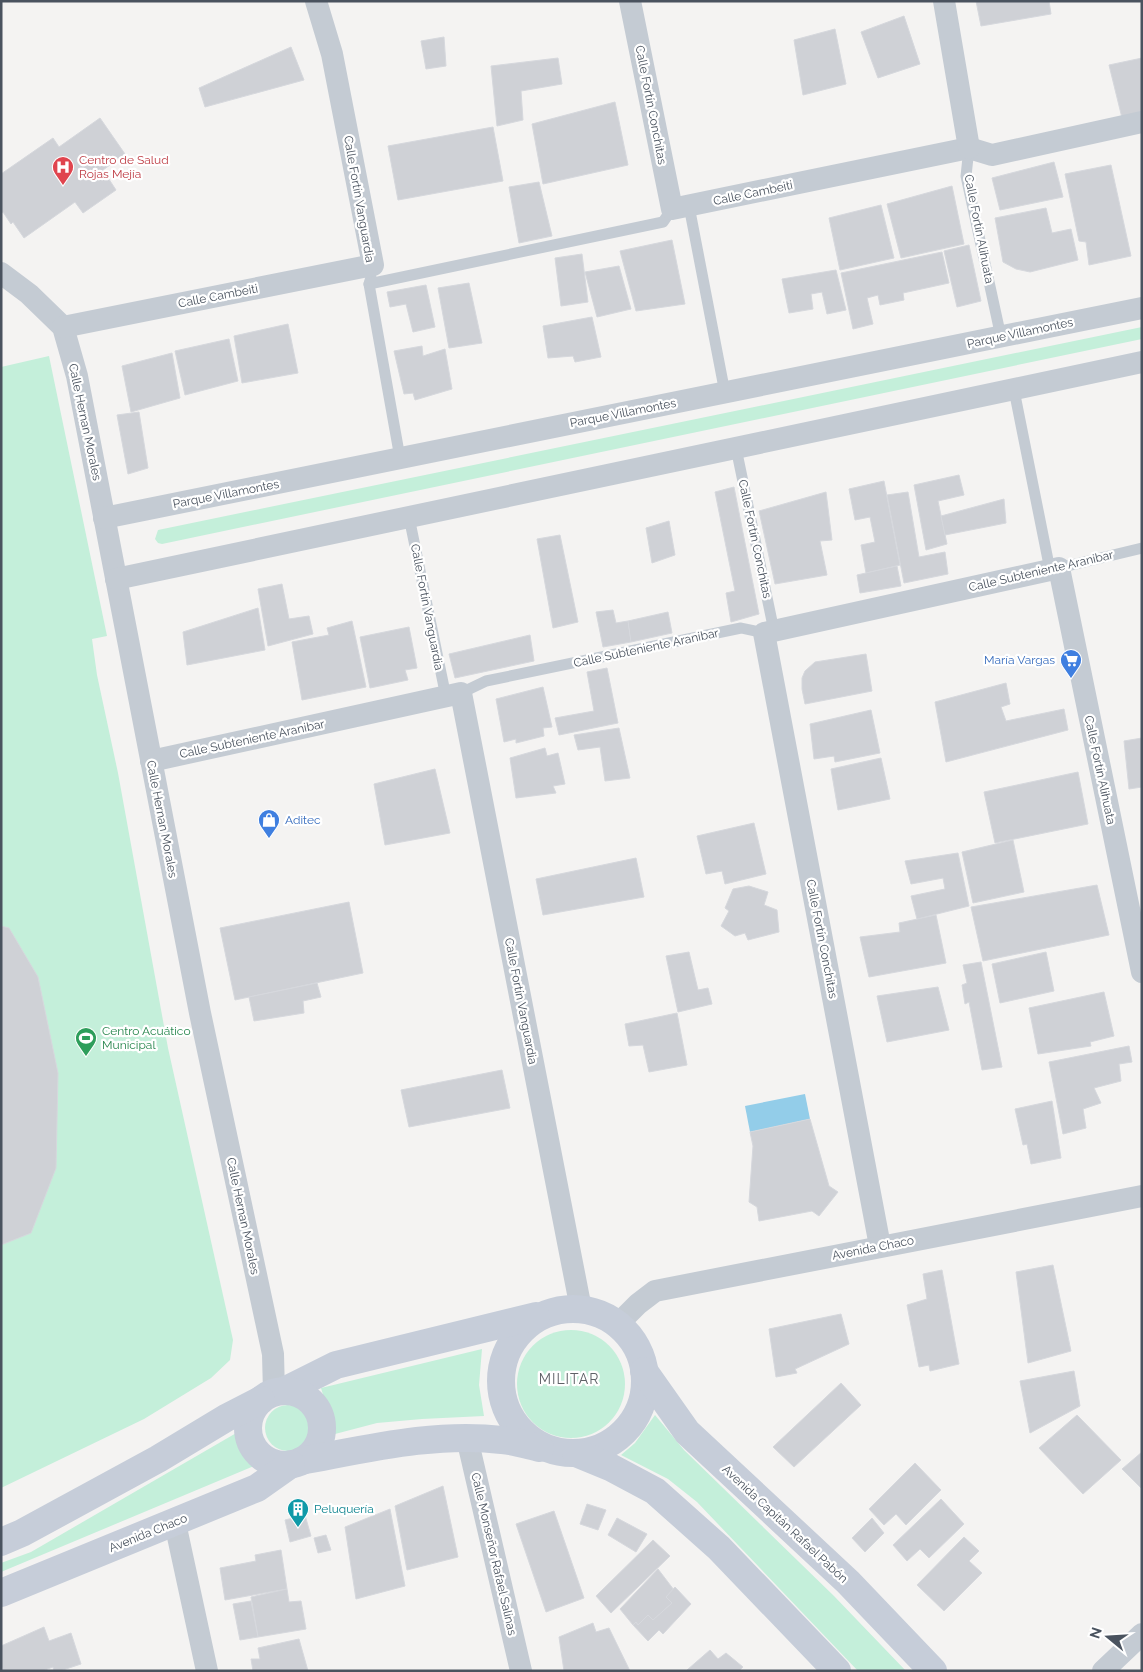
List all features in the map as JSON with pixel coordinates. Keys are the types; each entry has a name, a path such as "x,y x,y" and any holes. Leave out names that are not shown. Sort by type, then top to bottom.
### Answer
{"main road":[{"path":"1,1542 39,1524 226,1418 336,1365 552,1312 581,1309 609,1318 628,1334 638,1351 644,1371 644,1394 635,1417 620,1436 600,1448 564,1452"},
{"path":"552,1312 532,1322 515,1338 504,1358 500,1381 504,1404 515,1424 532,1440 610,1467 655,1491 719,1548 837,1671"},
{"name":"Avenida Capitán Rafael Pabón","path":"644,1371 687,1432 848,1582 933,1671"},
{"path":"299,1394 312,1402 320,1415 322,1422 320,1438 313,1451 296,1462 272,1462 264,1458 252,1443 248,1425 250,1416 255,1407 273,1395 299,1394"},
{"name":"Avenida Chaco","path":"1,1592 258,1488 296,1462 406,1442 467,1438 503,1440 564,1452"}],"street":[{"name":"Calle Fortín Vanguardia","path":"316,1 332,54 371,275"},
{"name":"Calle Fortín Conchitas","path":"630,1 681,207"},
{"name":"Calle Fortín Alihuata","path":"944,1 969,148"},
{"name":"Calle Cambeiti","path":"681,207 969,148 992,155 1142,122"},
{"name":"Calle Hernan Morales","path":"1,272 29,294 63,327 77,376 200,1013 273,1354 273,1395"},
{"name":"Calle Cambeiti","path":"63,327 371,275"},
{"name":"Parque Villamontes","path":"104,518 1142,308"},
{"path":"116,579 1142,362"},
{"name":"Calle Fortín Alihuata","path":"1054,569 1142,972"},
{"name":"Calle Subteniente Aranibar","path":"769,632 1054,569"},
{"name":"Calle Fortín Conchitas","path":"769,632 880,1246"},
{"name":"Calle Fortín Vanguardia","path":"453,695 581,1309"},
{"name":"Calle Subteniente Aranibar","path":"151,761 453,695"},
{"name":"Avenida Chaco","path":"617,1325 638,1304 655,1291 1142,1196"},
{"name":"Calle Monseñor Rafael Salinas","path":"467,1438 520,1671"},
{"path":"175,1522 206,1671"},
{"path":"1103,1671 1142,1634"}],"lane":[{"name":"Calle Fortín Alihuata","path":"969,148 966,176 1001,337"},
{"name":"Calle Cambeiti","path":"371,275 663,222 681,207"},
{"name":"Calle Fortín Conchitas","path":"681,207 725,393"},
{"name":"Calle Fortín Vanguardia","path":"371,275 400,458"},
{"name":"Calle Fortín Alihuata","path":"1014,390 1054,569"},
{"name":"Calle Fortín Conchitas","path":"736,448 769,632"},
{"name":"Calle Fortín Vanguardia","path":"409,517 453,695"},
{"name":"Calle Subteniente Aranibar","path":"1054,569 1142,548"},
{"name":"Calle Subteniente Aranibar","path":"453,695 486,681 741,628 769,632"}],"green space":[{"path":"1142,327 1142,339 162,544 158,543 155,539 158,530"},
{"name":"Centro Acuático Municipal","path":"49,356 107,636 92,639 97,675 118,773 168,1048 233,1340 230,1360 211,1378 144,1419 1,1488 1,367"},
{"path":"571,1330 581,1331 601,1339 609,1346 616,1354 624,1374 624,1394 616,1414 609,1422 601,1429 581,1437 571,1438 561,1437 541,1429 533,1422 526,1414 518,1394 517,1384 518,1374 526,1354 533,1346 541,1339 561,1331"},
{"path":"482,1349 479,1385 484,1416 377,1423 335,1434 321,1388"},
{"path":"288,1405 301,1409 307,1415 311,1428 307,1441 301,1447 288,1451 275,1447 269,1441 265,1428 269,1415 275,1409"},
{"path":"655,1415 684,1450 834,1596 906,1671 858,1671 697,1502 668,1479 621,1455 635,1443"},
{"path":"238,1432 254,1466 1,1572 1,1563 31,1552"}],"water":[{"path":"805,1094 810,1119 750,1132 745,1106"}],"building":[{"path":"976,1 1049,1 1051,14 981,26"},
{"path":"904,16 920,64 878,78 861,32"},
{"path":"835,29 846,84 803,95 794,40"},
{"path":"444,37 446,66 426,69 421,41"},
{"path":"291,47 304,80 205,107 199,88"},
{"path":"558,58 562,84 521,91 523,120 497,126 491,66"},
{"path":"1142,58 1142,117 1123,122 1109,65"},
{"path":"615,102 628,165 543,184 532,124"},
{"path":"100,118 125,154 103,170 116,190 83,213 75,202 24,238 13,222 11,224 3,212 1,213 1,174 53,138 59,147"},
{"path":"493,127 503,181 398,200 388,146"},
{"path":"1054,162 1063,197 1000,210 992,178"},
{"path":"1111,165 1131,256 1089,265 1086,242 1079,241 1065,174"},
{"path":"539,182 552,236 519,243 509,187"},
{"path":"952,186 964,244 901,258 887,204"},
{"path":"881,205 894,258 840,270 829,218"},
{"path":"1046,208 1052,233 1071,229 1078,260 1030,272 1016,269 1003,262 995,218"},
{"path":"672,240 685,304 636,311 620,251"},
{"path":"969,245 981,301 957,307 944,251"},
{"path":"942,252 949,283 903,293 904,300 880,305 878,295 867,298 873,324 853,329 841,273"},
{"path":"582,254 588,302 561,306 555,258"},
{"path":"619,266 631,309 597,317 585,272"},
{"path":"836,270 846,310 827,314 822,292 811,294 813,309 789,313 782,279"},
{"path":"469,283 482,343 449,348 438,288"},
{"path":"426,285 435,327 413,332 406,304 390,307 387,292"},
{"path":"592,317 601,357 575,362 573,356 548,358 543,326"},
{"path":"288,324 298,373 242,383 234,336"},
{"path":"229,339 238,381 185,395 175,351"},
{"path":"422,346 423,356 445,349 452,389 415,400 413,393 404,394 394,351"},
{"path":"172,353 180,398 131,412 122,366"},
{"path":"139,412 148,468 128,474 117,415"},
{"path":"959,475 964,495 938,501 947,544 926,550 914,485"},
{"path":"884,481 900,565 866,573 861,545 875,542 870,517 855,520 849,489"},
{"path":"734,487 759,614 731,622 726,593 735,591 715,492"},
{"path":"826,492 832,540 820,541 827,575 775,584 759,511"},
{"path":"908,492 919,557 945,552 948,574 904,583 887,495"},
{"path":"1004,499 1006,523 945,535 941,516"},
{"path":"669,521 675,555 652,563 646,528"},
{"path":"560,535 578,622 553,628 537,539"},
{"path":"897,566 901,586 860,593 857,575"},
{"path":"282,584 289,619 309,616 313,634 268,646 258,589"},
{"path":"258,608 265,650 187,665 183,632"},
{"path":"613,610 616,623 628,621 631,642 603,647 596,612"},
{"path":"668,612 672,633 631,642 628,621"},
{"path":"352,621 366,687 302,700 292,642 329,635 327,628"},
{"path":"409,627 417,668 405,670 408,680 370,688 360,637"},
{"path":"530,635 534,661 455,678 449,654"},
{"path":"866,654 872,691 805,704 802,678 805,671 815,662"},
{"path":"607,668 618,723 559,735 555,718 594,711 587,672"},
{"path":"1006,683 1010,704 1001,707 1006,721 1064,709 1068,730 946,762 935,702"},
{"path":"543,687 552,727 543,728 544,736 516,743 516,739 504,742 496,699"},
{"path":"871,710 880,753 835,762 834,756 814,759 810,724"},
{"path":"619,728 630,778 605,781 600,747 578,750 574,735"},
{"path":"1142,738 1142,787 1129,789 1124,741"},
{"path":"545,748 547,756 558,753 565,784 553,786 556,793 516,798 510,758"},
{"path":"881,758 890,799 838,810 831,769"},
{"path":"435,769 450,833 385,845 374,784"},
{"path":"1078,772 1088,824 995,843 984,792"},
{"path":"754,823 766,874 725,884 722,871 706,874 697,836"},
{"path":"1013,840 1024,892 973,903 962,852"},
{"path":"958,853 969,906 917,919 911,896 945,889 943,878 911,884 905,861"},
{"path":"636,858 644,897 543,915 536,879"},
{"path":"1097,885 1109,935 983,961 971,907"},
{"path":"749,886 768,892 764,905 777,910 779,932 748,940 745,933 735,936 721,926 729,911 725,908 733,889"},
{"path":"349,902 363,973 235,1000 220,928"},
{"path":"936,915 946,963 869,977 860,937 900,932 899,923"},
{"path":"1,926 9,928 38,977 58,1073 56,1168 31,1233 1,1245"},
{"path":"689,952 698,990 708,988 712,1004 678,1012 666,956"},
{"path":"1046,952 1054,991 1000,1003 992,964"},
{"path":"981,962 1002,1067 982,1070 969,1002 965,1004 962,985 967,983 963,965"},
{"path":"317,983 321,997 303,1001 304,1013 254,1021 249,997"},
{"path":"938,987 949,1030 887,1042 877,996"},
{"path":"1104,992 1114,1036 1090,1042 1091,1046 1038,1054 1029,1008"},
{"path":"677,1013 687,1065 649,1072 643,1045 629,1046 625,1024"},
{"path":"1129,1046 1132,1062 1119,1064 1121,1081 1094,1088 1101,1103 1083,1109 1086,1128 1063,1134 1049,1062"},
{"path":"502,1070 510,1108 409,1127 401,1090"},
{"path":"1052,1101 1061,1158 1031,1164 1027,1144 1023,1145 1015,1109"},
{"path":"810,1119 829,1186 838,1192 819,1216 812,1211 759,1221 757,1207 749,1202 753,1146 750,1132"},
{"path":"1053,1265 1071,1351 1028,1363 1016,1272"},
{"path":"942,1270 959,1364 930,1371 929,1365 919,1367 907,1305 927,1299 923,1274"},
{"path":"841,1314 849,1344 795,1369 797,1373 776,1377 769,1329"},
{"path":"1074,1371 1080,1406 1030,1433 1020,1381"},
{"path":"841,1383 861,1405 794,1467 773,1447"},
{"path":"1077,1415 1121,1460 1083,1494 1039,1448"},
{"path":"1142,1452 1142,1489 1122,1469"},
{"path":"915,1463 941,1490 906,1525 896,1514 884,1525 869,1509"},
{"path":"443,1486 458,1557 407,1570 395,1506"},
{"path":"941,1499 964,1524 929,1558 920,1549 907,1561 893,1545"},
{"path":"587,1504 606,1510 598,1530 580,1524"},
{"path":"390,1509 405,1586 356,1599 345,1527"},
{"path":"554,1511 584,1598 546,1612 516,1524"},
{"name":"Peluquería","path":"305,1515 311,1536 290,1542 285,1520"},
{"path":"617,1518 647,1534 636,1552 608,1535"},
{"path":"872,1518 884,1533 865,1552 852,1538"},
{"path":"326,1535 331,1550 318,1553 314,1538"},
{"path":"964,1537 979,1551 969,1561 982,1573 944,1611 917,1585"},
{"path":"653,1540 670,1556 611,1613 596,1596"},
{"path":"281,1550 287,1589 225,1600 220,1568 256,1561 255,1555"},
{"path":"658,1569 674,1590 666,1597 672,1603 653,1620 648,1615 638,1625 636,1622 633,1625 620,1609"},
{"path":"675,1587 691,1604 663,1634 659,1630 648,1641 633,1625 636,1622 638,1625 648,1615 653,1620 672,1603 666,1597"},
{"path":"287,1589 289,1602 301,1601 306,1629 258,1637 251,1597"},
{"path":"251,1601 258,1637 240,1640 233,1604"},
{"path":"593,1623 596,1632 609,1628 630,1671 564,1671 559,1637"},
{"path":"44,1627 49,1641 71,1633 81,1664 60,1671 54,1671 53,1667 42,1671 3,1671 1,1665 1,1646"},
{"path":"299,1639 308,1671 253,1671 251,1659 260,1659 258,1648"},
{"path":"710,1650 718,1659 726,1653 743,1667 739,1671 687,1670"}],"place":[{"name":"Centro de Salud Rojas Mejía","path":"63,186"},
{"name":"María Vargas","path":"1071,679"},
{"name":"Aditec","path":"269,839"},
{"name":"Centro Acuático Municipal","path":"86,1057"},
{"name":"Peluquería","path":"298,1528"}],"district":[{"name":"MILITAR","path":"569,1379"}]}
